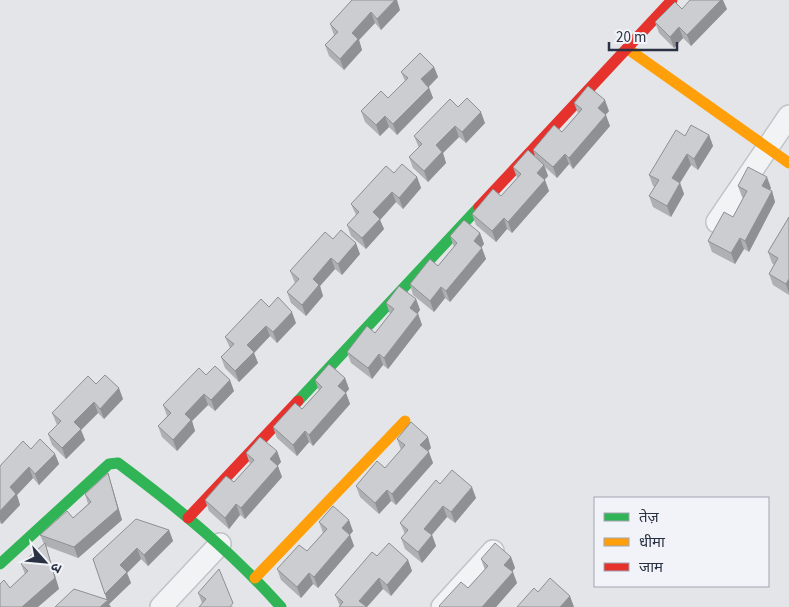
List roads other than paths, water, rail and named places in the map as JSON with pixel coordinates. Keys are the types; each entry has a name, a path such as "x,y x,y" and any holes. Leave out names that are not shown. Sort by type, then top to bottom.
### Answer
{"street":[{"path":"188,518 672,0"},
{"path":"628,49 789,163"},
{"path":"717,222 789,116"},
{"path":"256,578 405,421"},
{"path":"0,564 109,464 118,463 220,544 256,578 281,607"},
{"path":"161,607 220,544"},
{"path":"442,607 493,551"}]}
